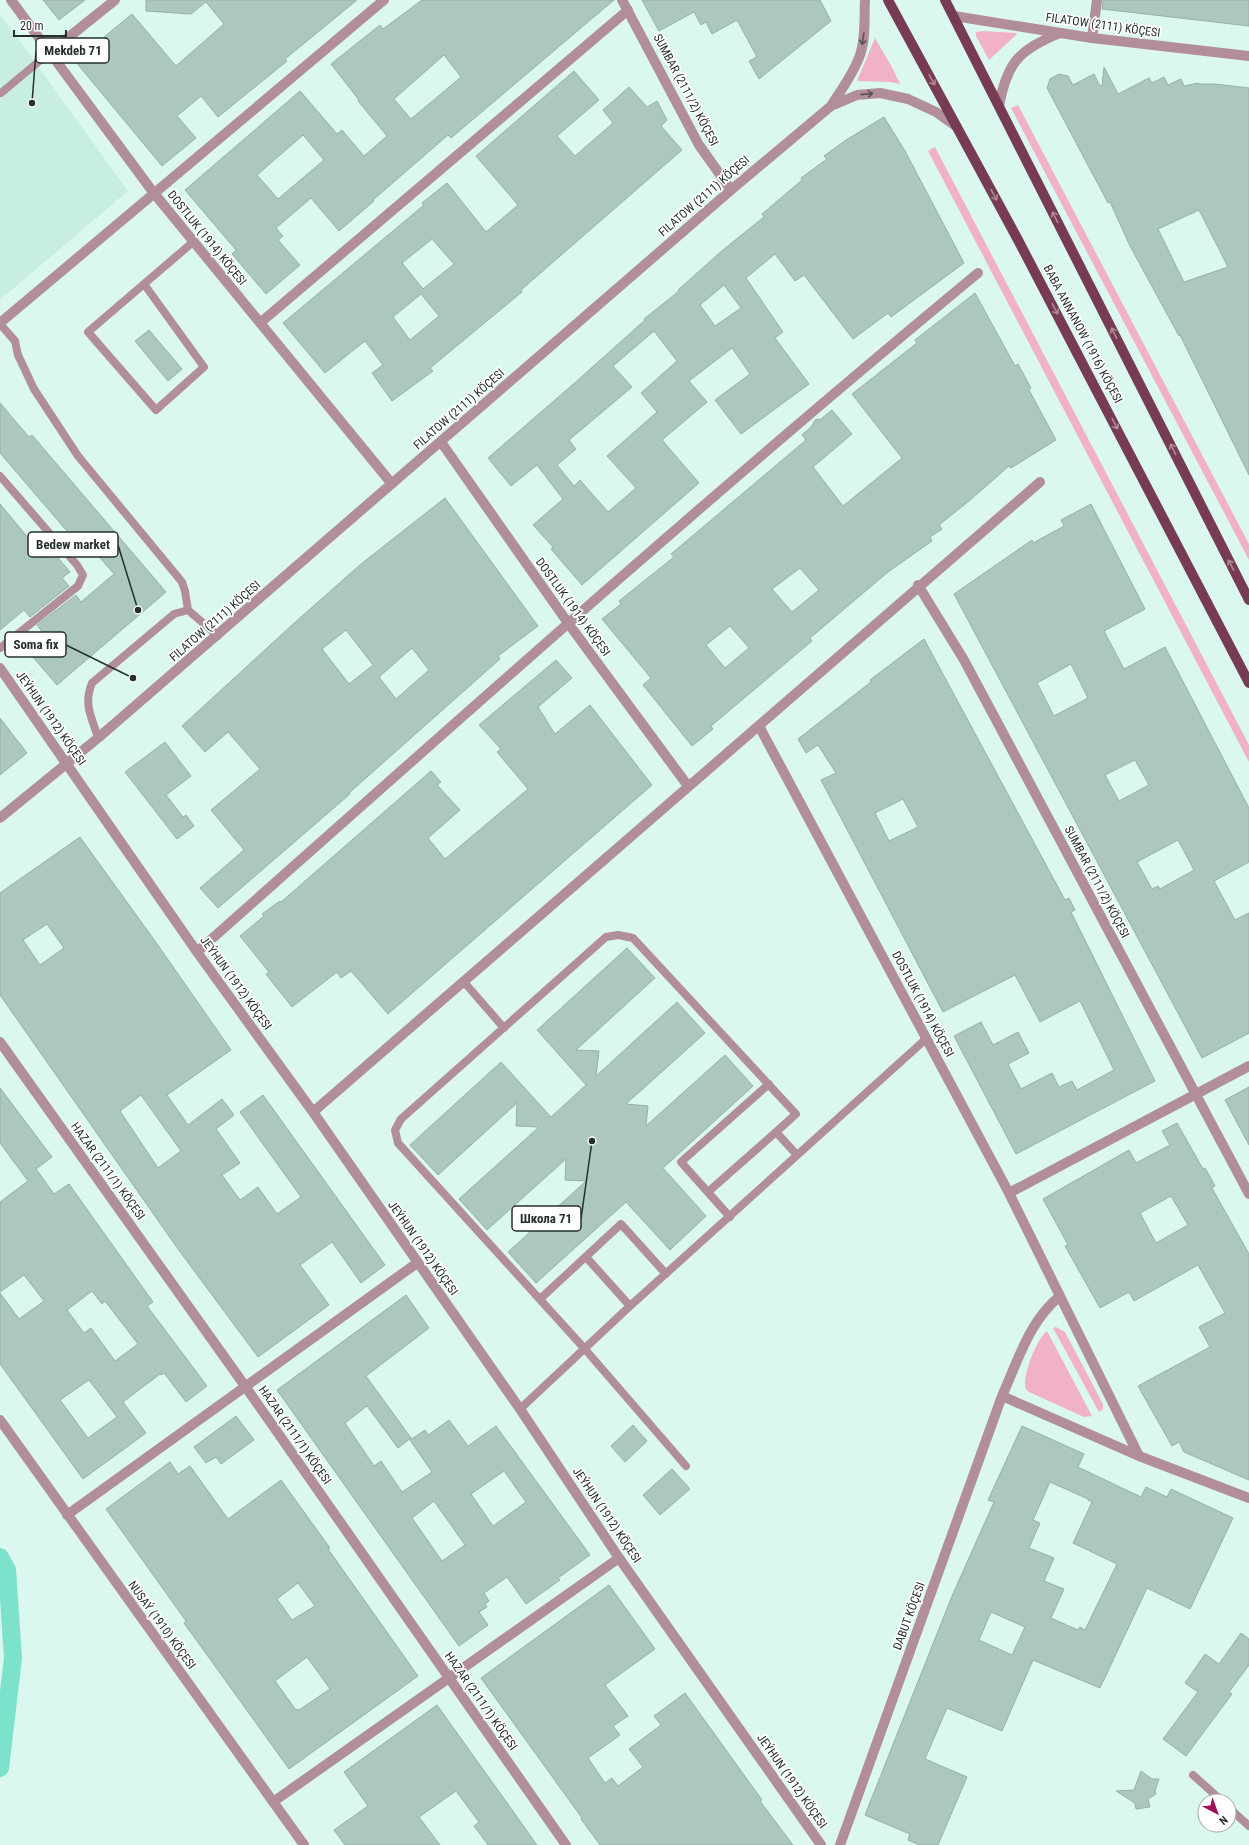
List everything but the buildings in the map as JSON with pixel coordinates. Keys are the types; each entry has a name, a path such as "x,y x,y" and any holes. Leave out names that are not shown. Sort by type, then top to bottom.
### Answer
{"main road":[{"name":"BABA ANNANOW (1916) KÖÇESI","path":"888,0 1110,414 1249,683"},
{"path":"945,0 1249,600"}],"street":[{"name":"DOSTLUK (1914) KÖÇESI","path":"11,0 153,192 392,484"},
{"path":"49,53 115,0"},
{"path":"0,323 153,192 384,0"},
{"name":"SUMBAR (2111/2) KÖÇESI","path":"622,0 699,145 731,190"},
{"path":"831,106 860,55 864,32 865,0"},
{"path":"1092,38 1097,0"},
{"path":"260,323 628,10"},
{"name":"FILATOW (2111) KÖÇESI","path":"954,16 1092,38 1249,56"},
{"path":"999,106 1003,84 1010,69 1021,54 1035,44 1060,33"},
{"name":"FILATOW (2111) KÖÇESI","path":"0,818 98,738 218,636 731,190 831,106 857,95 880,93 908,99 936,112 957,127"},
{"path":"198,952 568,623 888,347 978,273"},
{"name":"DOSTLUK (1914) KÖÇESI","path":"441,442 568,623 688,786"},
{"path":"313,1112 759,726 918,586 1040,482"},
{"name":"SUMBAR (2111/2) KÖÇESI","path":"918,586 964,660 1249,1194"},
{"name":"JEÝHUN (1912) KÖÇESI","path":"0,668 198,952 313,1112 520,1409 620,1558 821,1845"},
{"name":"DOSTLUK (1914) KÖÇESI","path":"759,726 1009,1193 1139,1456"},
{"name":"HAZAR (2111/1) KÖÇESI","path":"0,1042 246,1386 448,1678 566,1845"},
{"path":"1009,1193 1197,1095 1249,1066"},
{"path":"67,1515 417,1263"},
{"name":"DABUT KÖÇESI","path":"840,1845 1002,1396 1032,1327 1048,1306 1060,1296"},
{"path":"1002,1396 1139,1456 1249,1498"},
{"name":"NUSAÝ (1910) KÖÇESI","path":"0,1420 304,1845"},
{"path":"273,1802 620,1558"}],"lane":[{"path":"2,93 49,53"},
{"path":"144,284 204,367 156,410 88,332 144,284 193,242"},
{"path":"0,323 15,341 18,355 34,389 78,456 182,582 188,610 218,636"},
{"path":"0,476 83,575 78,586 0,648"},
{"path":"98,738 87,701 87,694 92,683 174,614 188,610"},
{"path":"686,1466 584,1348 398,1143 395,1130 401,1119 606,937 618,935 625,936 633,938 796,1114 708,1192"},
{"path":"464,982 504,1028"},
{"path":"520,1409 630,1306 927,1038"},
{"path":"730,1217 681,1162 769,1084"},
{"path":"776,1132 797,1156"},
{"path":"540,1300 621,1224 666,1274"},
{"path":"586,1257 630,1306"},
{"path":"1193,1775 1213,1793"},
{"path":"1237,1815 1249,1826"}],"shaded area":[{"path":"0,14 128,191 0,300"},
{"path":"984,31 1017,34 989,60 976,36 976,32"},
{"path":"875,38 900,84 890,82 857,81"},
{"path":"1018,105 1249,544 1249,560 1011,108"},
{"path":"935,147 1249,745 1249,762 928,151"},
{"path":"1056,1327 1065,1332 1103,1404 1103,1409 1099,1412 1053,1328"},
{"path":"1047,1331 1092,1416 1084,1417 1029,1392 1026,1389 1026,1376 1031,1358 1039,1341"}],"waterway":[{"path":"0,1557 7,1570 13,1658 0,1768"}],"place":[{"name":"Mekdeb 71","path":"32,103"},
{"name":"Bedew market","path":"138,610"},
{"name":"Soma fix","path":"133,678"},
{"name":"Школа 71","path":"592,1141"}]}
